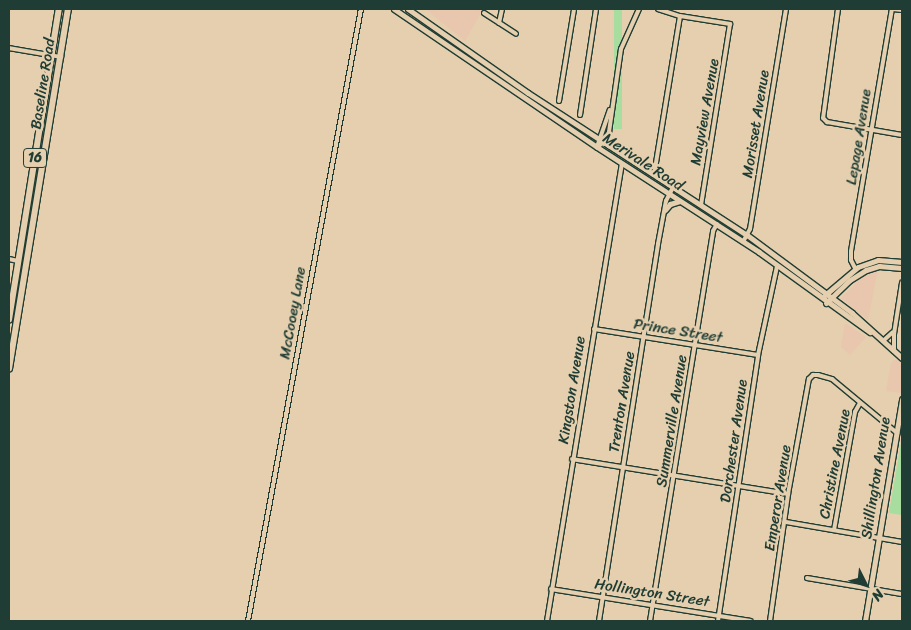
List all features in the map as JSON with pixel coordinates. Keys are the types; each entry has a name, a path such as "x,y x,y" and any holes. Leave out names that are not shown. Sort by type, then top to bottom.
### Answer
{"main road":[{"name":"Baseline Road","path":"9,320 59,9"},
{"name":"Baseline Road","path":"9,370 68,9"},
{"name":"Merivale Road","path":"394,9 597,148 744,242 826,303 877,336"},
{"name":"Merivale Road","path":"410,9 601,141 747,235 832,297 902,358"},
{"path":"405,16 410,9"},
{"path":"665,210 670,204 680,201"},
{"path":"717,224 721,223 747,235"},
{"path":"821,299 855,268 878,260 902,262"},
{"path":"826,303 855,276 866,270 883,266 902,268"},
{"name":"Shillington Avenue","path":"865,621 902,399"}],"street":[{"name":"McCooey Lane","path":"248,621 361,9"},
{"path":"499,23 502,9"},
{"path":"558,101 574,9"},
{"path":"580,115 596,9 588,9"},
{"path":"597,148 601,141 612,102 621,49 639,9"},
{"path":"654,175 680,16 658,9"},
{"name":"Morisset Avenue","path":"744,242 753,213 786,9"},
{"path":"838,9 822,112 823,118 827,122 902,134"},
{"path":"892,9 902,10"},
{"name":"Lepage Avenue","path":"855,268 851,254 892,9"},
{"path":"484,13 516,34"},
{"name":"Mayview Avenue","path":"680,16 730,24 701,204"},
{"path":"9,48 61,57"},
{"name":"Kingston Avenue","path":"547,621 572,459 622,164"},
{"name":"Trenton Avenue","path":"598,621 665,210 674,187"},
{"name":"Summerville Avenue","path":"650,621 713,232 717,224"},
{"path":"9,259 18,262"},
{"name":"Dorchester Avenue","path":"718,621 758,355 777,266"},
{"path":"894,351 902,283"},
{"name":"Prince Street","path":"594,329 758,355"},
{"path":"883,341 895,330"},
{"name":"Emperor Avenue","path":"770,621 786,522 788,494 809,379 813,375 828,377 860,403"},
{"path":"860,403 897,432"},
{"name":"Christine Avenue","path":"834,530 854,412 860,403"},
{"path":"572,459 788,494"},
{"path":"786,522 902,542"},
{"path":"808,578 902,594"},
{"name":"Hollington Street","path":"551,589 750,621"}],"shaded area":[{"path":"425,9 483,9 465,41"},
{"path":"878,269 868,320 841,298 864,275"},
{"path":"845,323 866,337 850,355 841,347"},
{"path":"902,359 902,393 886,391 891,364 894,360"}],"green space":[{"path":"614,9 622,9 622,129 614,129"},
{"path":"902,437 902,515 889,513"}]}
